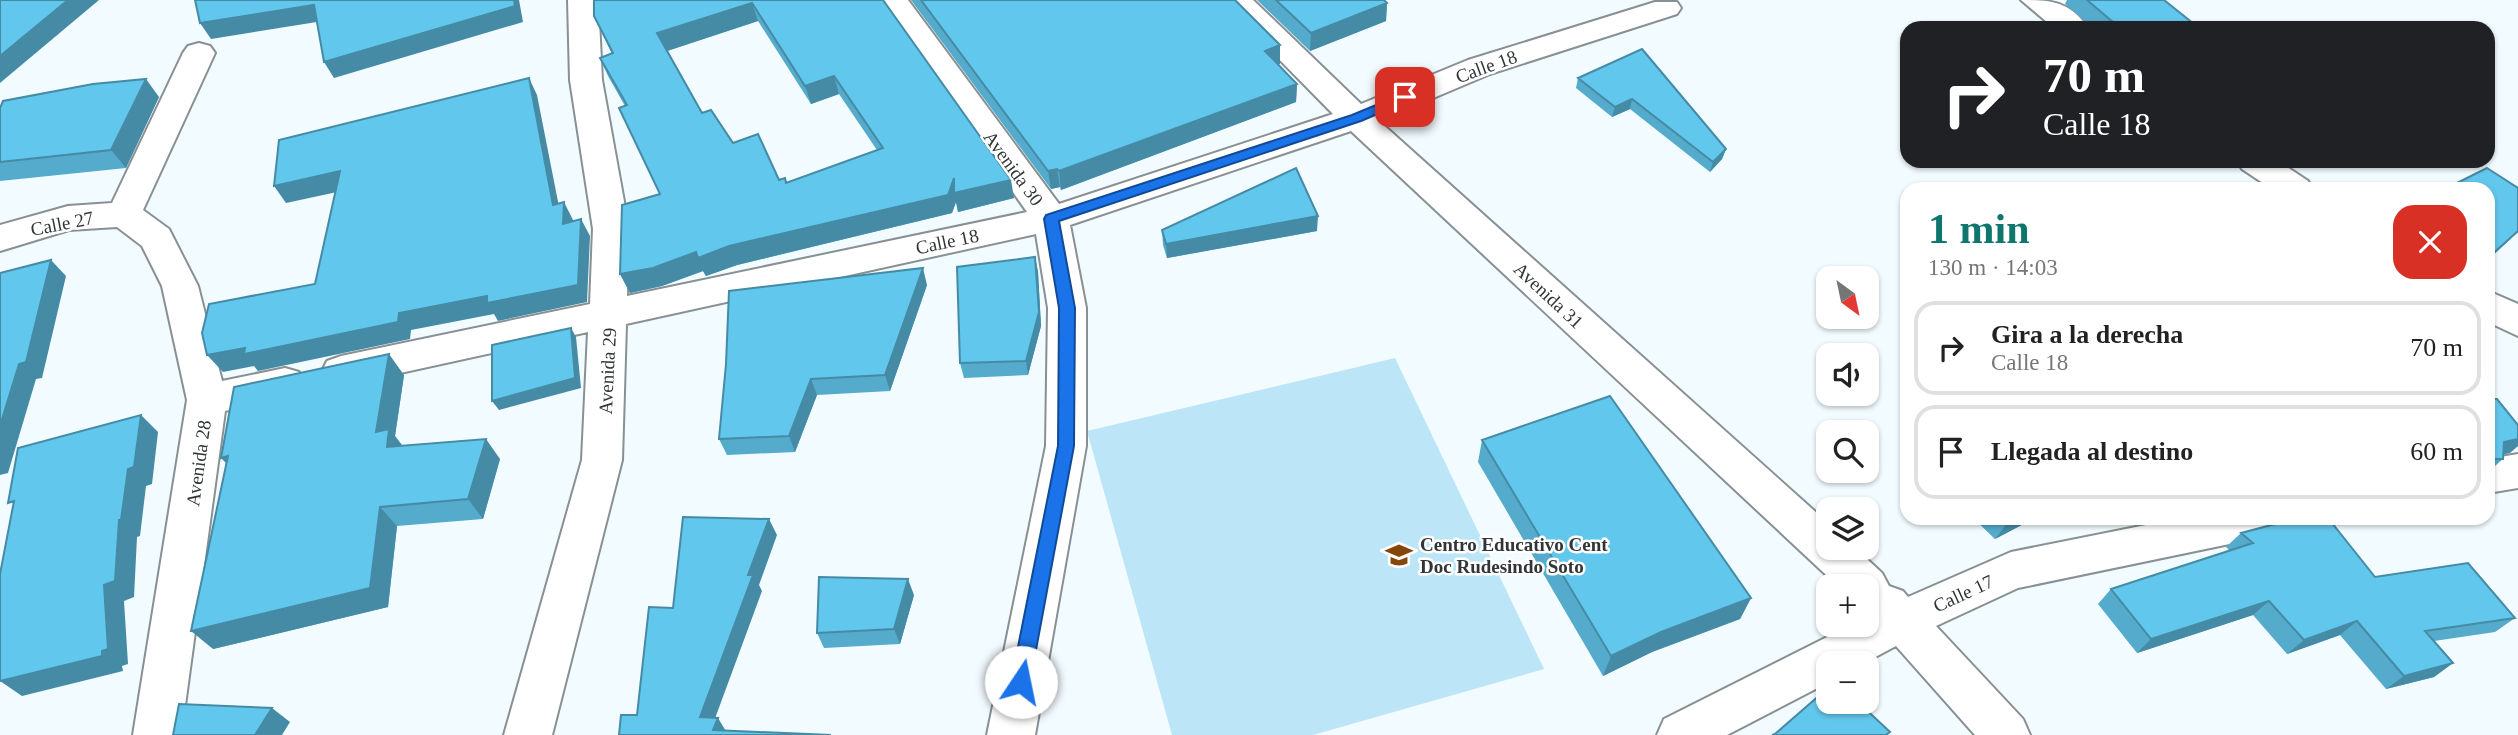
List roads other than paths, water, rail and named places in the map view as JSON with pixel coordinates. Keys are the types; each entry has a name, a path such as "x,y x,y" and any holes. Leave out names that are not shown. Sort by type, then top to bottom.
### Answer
{"street":[{"name":"Avenida 29","path":"528,735 602,460 610,313 611,229 586,80 583,0"},
{"name":"Avenida 30","path":"893,0 1051,219 1067,308 1066,446 1011,735"},
{"name":"Avenida 31","path":"1236,0 1356,118 1853,574"},
{"path":"2036,0 2064,21"},
{"name":"Calle 18","path":"207,400 1051,219 1356,118 1479,67 1666,8"},
{"path":"124,214 199,53"},
{"path":"2264,168 2286,182"},
{"name":"Calle 27","path":"0,239 68,218 124,214"},
{"name":"Avenida 28","path":"124,214 156,238 180,286 207,400 157,735"},
{"path":"2495,308 2518,322"},
{"path":"2495,475 2518,471"},
{"name":"Calle 17","path":"1681,735 1903,620 2011,571 2234,525"},
{"name":"Avenida 31","path":"1879,598 1903,620 2006,735"}],"place":[{"name":"Centro Educativo Cent Doc Rudesindo Soto","path":"1399,555"}]}
